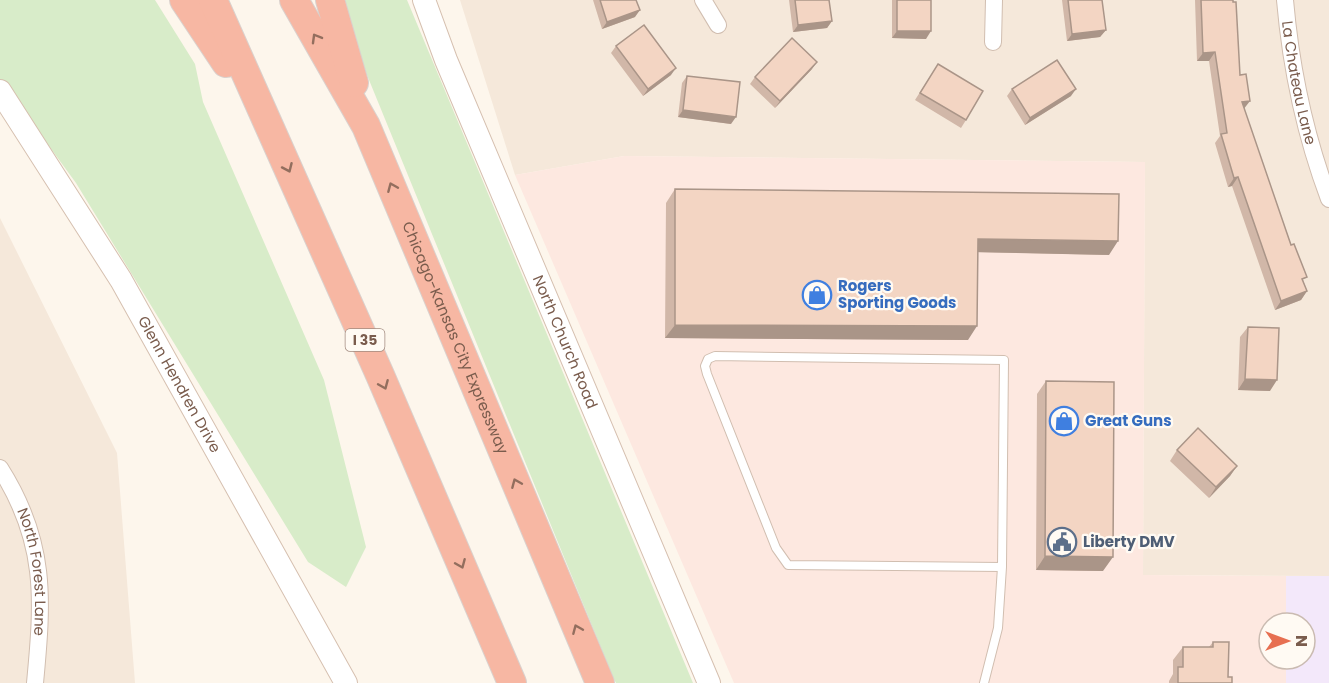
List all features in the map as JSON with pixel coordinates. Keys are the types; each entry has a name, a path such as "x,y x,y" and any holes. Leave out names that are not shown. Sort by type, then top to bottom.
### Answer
{"highway":[{"path":"184,0 269,127"},
{"name":"I 35","path":"213,0 385,386 512,683"},
{"name":"Chicago-Kansas City Expressway","path":"294,0 366,126 600,683"},
{"path":"330,0 366,126"}],"main road":[{"name":"North Church Road","path":"424,0 450,71 709,683"},
{"name":"Glenn Hendren Drive","path":"0,91 122,280 346,683"}],"street":[{"path":"703,0 718,25"},
{"path":"993,42 994,0"},
{"name":"La Chateau Lane","path":"1285,0 1289,49 1301,111 1329,200"},
{"name":"North Forest Lane","path":"0,468 25,514 37,553 42,594 35,683"}],"lane":[{"path":"984,683 998,628 1002,567 1004,360 715,356 708,358 705,366 707,374 776,548 788,565 1002,567"}],"shaded area":[{"path":"460,0 1329,0 1329,576 1143,575 1145,162 624,156 515,175"},
{"path":"624,156 1145,162 1143,575 1286,576 1286,611 1257,611 1257,671 1286,671 1286,683 734,683 515,175"},
{"path":"0,218 117,453 135,683 0,683"},
{"path":"1286,576 1329,576 1329,683 1286,683 1286,671 1317,671 1317,611 1286,611"}],"green space":[{"path":"0,0 155,0 195,64 203,102 324,380 366,547 346,587 308,562 76,183 0,79"},
{"path":"343,0 407,0 693,683 616,683 367,75"}],"building":[{"path":"600,0 636,0 640,10 607,22"},
{"path":"795,0 829,0 832,21 798,25"},
{"path":"897,0 931,0 931,31 897,31"},
{"path":"1068,0 1102,0 1106,30 1072,34"},
{"path":"1201,0 1233,0 1236,2 1240,75 1246,74 1250,101 1242,102 1291,245 1294,244 1307,277 1302,279 1307,291 1281,301 1238,177 1234,178 1221,134 1227,133 1215,52 1203,53"},
{"path":"644,25 676,68 648,89 616,46"},
{"path":"792,38 817,62 780,101 755,77"},
{"path":"1057,60 1076,89 1030,118 1012,89"},
{"path":"938,64 983,91 966,120 920,93"},
{"path":"687,76 740,82 736,117 683,110"},
{"name":"Rogers Sporting Goods","path":"675,189 1119,194 1118,241 978,239 977,326 675,325"},
{"path":"1248,327 1279,328 1277,380 1245,379"},
{"path":"1046,381 1114,382 1113,557 1045,556"},
{"path":"1198,428 1237,466 1216,487 1177,450"},
{"path":"1213,642 1229,642 1228,677 1232,677 1232,683 1178,683 1178,667 1183,667 1183,647 1213,647"}],"place":[{"name":"Rogers Sporting Goods","path":"817,295"},
{"name":"Great Guns","path":"1064,421"},
{"name":"Liberty DMV","path":"1062,542"}]}
